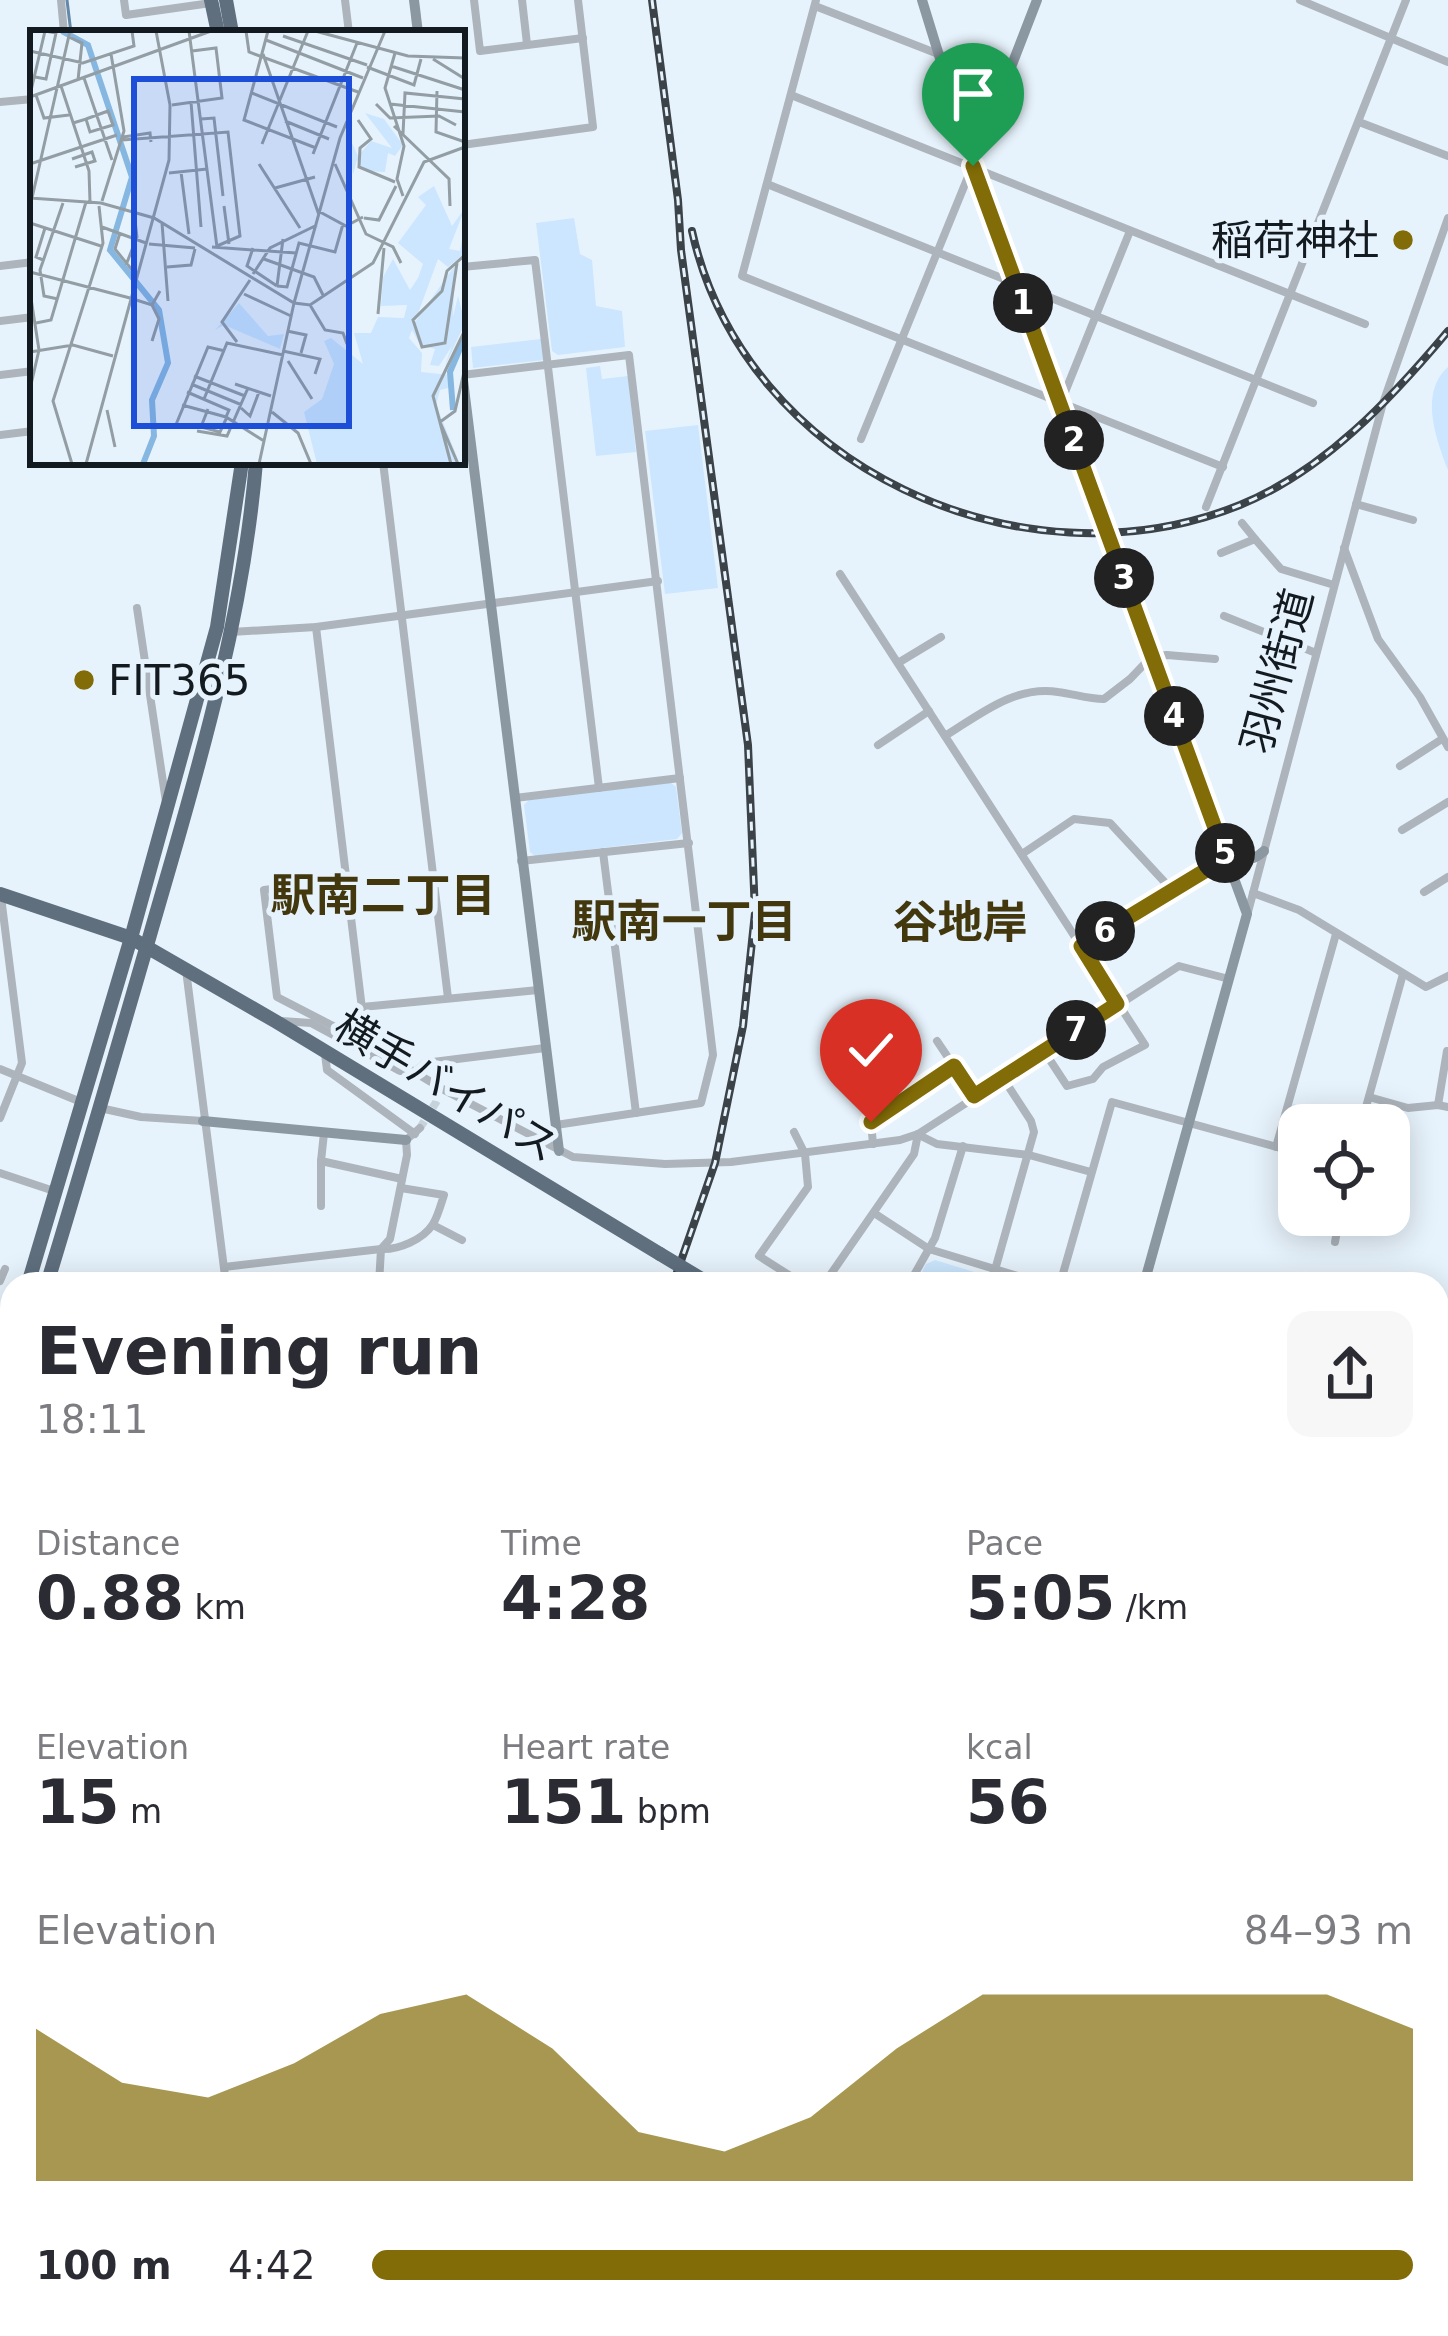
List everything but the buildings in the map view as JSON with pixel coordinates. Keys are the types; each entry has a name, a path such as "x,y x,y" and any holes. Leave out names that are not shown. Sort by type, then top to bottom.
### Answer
{"highway":[{"path":"217,1 231,30"},
{"path":"32,1272 217,627 242,465"},
{"path":"51,1272 199,768 231,632 256,465"},
{"name":"横手バイパス","path":"0,894 131,938 690,1272"}],"street":[{"path":"61,0 64,30"},
{"path":"124,0 125,15 217,1"},
{"path":"345,0 349,30"},
{"path":"414,0 418,30"},
{"path":"474,0 480,51 583,38"},
{"path":"522,0 527,44"},
{"path":"465,145 593,127 578,0"},
{"path":"922,0 973,166 1247,914"},
{"path":"861,439 1037,0"},
{"path":"1300,0 1448,62"},
{"path":"1206,506 1406,0"},
{"path":"1005,80 816,3 742,276 1222,467"},
{"path":"790,94 1365,324"},
{"path":"0,103 30,99"},
{"path":"1359,122 1448,156"},
{"path":"766,184 1312,403"},
{"name":"羽州街道","path":"1147,1272 1383,404 1448,218"},
{"path":"1061,402 1130,230"},
{"path":"1436,246 1448,250"},
{"path":"465,267 535,260 598,788"},
{"path":"0,266 30,262"},
{"path":"0,321 30,317"},
{"path":"465,374 629,355 658,581 713,1055 700,1103 555,1125"},
{"path":"0,376 30,371"},
{"path":"465,399 559,1151"},
{"path":"0,435 30,431"},
{"path":"383,465 448,998"},
{"path":"1356,504 1413,520"},
{"path":"1242,523 1281,569 1334,585"},
{"path":"1221,553 1255,538"},
{"path":"1344,548 1378,639 1420,697 1445,743 1400,766"},
{"path":"840,574 1144,1046 1103,1067 1093,1079 1067,1086 1044,1051"},
{"path":"231,632 316,627 658,581"},
{"path":"137,608 167,812"},
{"path":"1224,616 1316,653"},
{"path":"316,627 366,1042"},
{"path":"898,663 941,637"},
{"path":"945,736 1015,697 1055,691 1104,699 1112,696 1152,656 1215,659"},
{"path":"878,745 929,711"},
{"path":"514,798 680,778"},
{"path":"1402,830 1448,802"},
{"path":"1022,854 1074,819 1110,824 1172,889"},
{"path":"521,861 689,843"},
{"path":"1224,853 1240,860 1254,859 1264,851"},
{"path":"603,852 636,1113"},
{"path":"1081,946 1184,884 1224,853"},
{"path":"1424,892 1448,878"},
{"path":"346,880 264,890 277,997 559,1151 588,1160 731,1162 900,1140 917,1134 1179,966 1229,979"},
{"path":"1253,893 1299,910 1426,987 1448,976"},
{"path":"0,894 5,975 22,1063 0,1118"},
{"path":"1063,1272 1112,1102 1276,1148 1336,934"},
{"path":"186,970 225,1272"},
{"path":"1368,1104 1403,974"},
{"path":"362,1007 538,990"},
{"path":"275,1021 311,1023 400,1071 416,1071 425,1063 545,1048"},
{"path":"937,1041 974,1096"},
{"path":"1370,1097 1408,1108 1443,1106 1447,1051"},
{"path":"325,1052 327,1070 414,1134"},
{"path":"873,1144 871,1122 954,1066"},
{"path":"0,1070 81,1102"},
{"path":"995,1270 1034,1132 1002,1078"},
{"path":"438,1099 446,1091"},
{"path":"100,1108 141,1117 324,1133 414,1134"},
{"path":"784,1272 759,1256 808,1187 805,1154 794,1132"},
{"path":"321,1206 324,1133"},
{"path":"380,1272 381,1249 390,1238 414,1134"},
{"path":"917,1134 938,1144 1029,1155 1091,1172"},
{"path":"832,1272 914,1154 917,1134"},
{"path":"916,1272 935,1238 963,1147"},
{"path":"224,1267 387,1251 416,1240 433,1225 444,1195 322,1161"},
{"path":"0,1173 56,1192"},
{"path":"874,1213 928,1249 1002,1272"},
{"path":"433,1225 462,1240"},
{"path":"1335,1242 1336,1236"}],"shaded area":[{"path":"574,218 580,254 592,260 596,306 622,311 625,347 558,355 552,351 536,223"},
{"path":"541,339 544,360 473,368 471,347"},
{"path":"600,366 602,379 628,376 636,452 596,456 586,368"},
{"path":"1448,367 1448,470 1432,403 1439,378"},
{"path":"698,425 718,588 665,594 645,431"},
{"path":"670,782 676,787 682,833 677,839 535,856 530,852 524,805 529,800"},
{"path":"935,1260 974,1272 922,1272"}],"waterway":[{"path":"67,0 71,30"}],"tunnel":[{"path":"420,1128 438,1099"}],"railway":[{"path":"652,0 748,745 755,913 743,1026 715,1163 677,1272"},
{"path":"692,231 722,314 769,386 831,445 904,490 985,519 1070,532 1156,528 1240,505 1271,491 1354,431 1448,331"}],"place":[{"name":"稲荷神社","path":"1403,240"},
{"name":"FIT365","path":"84,680"}],"district":[{"name":"駅南二丁目","path":"383,895"},
{"name":"駅南一丁目","path":"684,921"},
{"name":"谷地岸","path":"960,922"}],"route":[{"path":"871,1122 954,1066 974,1096 1117,1004 1081,946 1226,858 973,166"}]}
